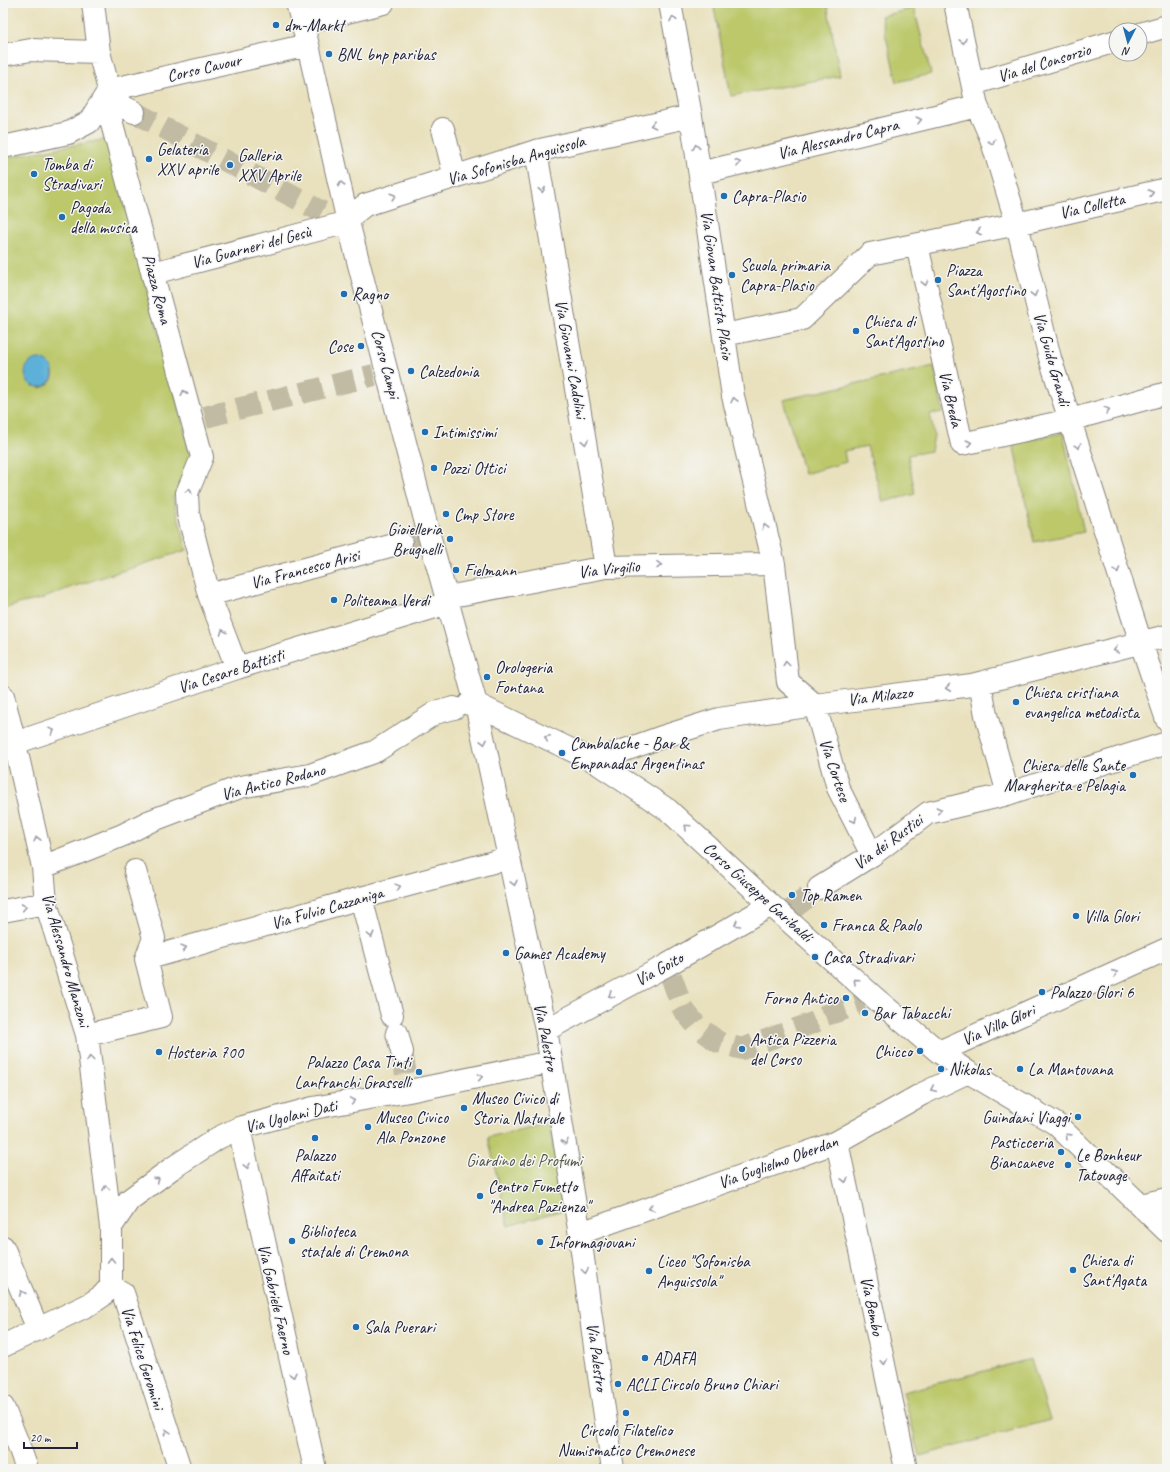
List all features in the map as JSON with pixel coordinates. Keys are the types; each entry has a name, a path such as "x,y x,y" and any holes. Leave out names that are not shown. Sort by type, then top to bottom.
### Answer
{"street":[{"name":"Piazza Roma","path":"93,3 99,52 107,94 153,273 198,418 202,457 187,493 188,513 209,595"},
{"path":"300,13 383,3"},
{"name":"Via Giovan Battista Plasio","path":"670,3 692,116 733,396 774,564 788,682 815,705"},
{"name":"Via Guido Grandi","path":"955,3 977,106 991,138 1017,224 1050,358 1167,720"},
{"name":"Corso Campi","path":"300,13 348,222 417,538 447,600 466,705"},
{"path":"1148,32 1167,26"},
{"name":"Via del Consorzio","path":"972,84 1108,43"},
{"name":"Corso Cavour","path":"107,94 308,45"},
{"path":"3,55 31,50 99,52"},
{"path":"3,147 68,133 82,126 89,122 107,94 134,112"},
{"name":"Via Alessandro Capra","path":"700,173 977,106"},
{"name":"Via Sofonisba Anguissola","path":"348,222 355,213 365,205 536,152 692,116"},
{"path":"443,129 455,177"},
{"name":"Via Giovanni Cadolini","path":"536,152 606,566"},
{"name":"Via Colletta","path":"1017,224 1167,189"},
{"path":"322,212 348,222"},
{"name":"Via Guarneri del Gesù","path":"153,273 348,222"},
{"path":"724,335 802,319 870,254 1017,224"},
{"name":"Via Breda","path":"917,245 962,444 1070,420"},
{"path":"1070,420 1167,393"},
{"name":"Via Francesco Arisi","path":"209,595 417,538"},
{"name":"Via Virgilio","path":"447,600 481,590 606,566 774,564"},
{"path":"209,595 237,668"},
{"name":"Via Cesare Battisti","path":"9,745 237,668 413,614 447,600"},
{"name":"Via Milazzo","path":"594,761 719,719 980,683 1167,636"},
{"path":"980,683 986,715 1008,794"},
{"name":"Via Alessandro Manzoni","path":"3,696 9,745 43,868 46,903 88,1036 111,1227"},
{"name":"Corso Giuseppe Garibaldi","path":"466,705 594,761 668,810 782,911 870,1001 968,1072 1056,1124 1167,1231"},
{"name":"Via Palestro","path":"466,705 508,858 546,1030 579,1229 598,1369 608,1468"},
{"name":"Via Antico Rodano","path":"43,868 148,822 240,787 310,775 376,752 435,713 466,705"},
{"name":"Via Cortese","path":"815,705 838,788 872,855"},
{"name":"Via dei Rustici","path":"819,888 872,855 928,813 1008,794 1167,743"},
{"name":"Via Fulvio Cazzaniga","path":"146,959 508,858"},
{"path":"88,1036 161,1017 146,959 154,938 135,871"},
{"path":"361,898 397,1034"},
{"path":"3,911 46,903"},
{"name":"Via Goito","path":"546,1030 669,971 782,911"},
{"name":"Via Villa Glori","path":"939,1052 1167,949"},
{"name":"Via Ugolani Dati","path":"111,1227 129,1200 171,1169 218,1138 238,1128 313,1108 408,1086 551,1062"},
{"name":"Via Guglielmo Oberdan","path":"579,1229 586,1231 837,1142 922,1094 968,1072"},
{"name":"Via Gabriele Faerno","path":"238,1128 315,1469"},
{"name":"Via Bembo","path":"837,1142 906,1469"},
{"path":"1140,1205 1167,1199"},
{"name":"Via Felice Geromini","path":"111,1227 111,1286 123,1294 180,1469"},
{"path":"3,1247 38,1329"},
{"path":"3,1346 90,1304 102,1296 111,1286"},
{"path":"3,1407 10,1441 27,1469"}],"green space":[{"path":"713,3 827,3 840,76 731,96"},
{"path":"914,8 931,74 897,82 881,16"},
{"path":"107,139 192,458 173,498 187,550 69,588 42,599 3,609 3,158","holes":["39,359 45,361 52,369 53,378 46,386 40,388 32,361"]},
{"path":"934,366 943,412 930,414 934,435 931,451 908,455 915,494 883,502 867,446 844,451 846,462 804,474 783,400"},
{"path":"1063,433 1084,532 1034,542 1013,443"},
{"name":"Giardino dei Profumi","path":"549,1123 563,1210 508,1226 488,1137"},
{"path":"1031,1359 1050,1420 920,1456 903,1392"}],"water":[{"path":"39,359 49,363 53,373 49,383 39,387 29,383 25,373 29,363"}],"tunnel":[{"path":"134,112 322,212"},
{"path":"205,417 374,375"},
{"path":"401,543 419,537"},
{"path":"790,911 819,888"},
{"path":"671,976 683,1009 696,1025 718,1042 742,1049 815,1022 826,1015 864,1003"},
{"path":"402,1052 407,1080"}],"place":[{"name":"dm-Markt","path":"276,25"},
{"name":"BNL bnp paribas","path":"329,54"},
{"name":"Gelateria XXV aprile","path":"149,159"},
{"name":"Galleria XXV Aprile","path":"230,165"},
{"name":"Tomba di Stradivari","path":"34,174"},
{"name":"Capra-Plasio","path":"724,196"},
{"name":"Pagoda della musica","path":"62,217"},
{"name":"Scuola primaria Capra-Plasio","path":"732,275"},
{"name":"Piazza Sant'Agostino","path":"938,280"},
{"name":"Ragno","path":"344,294"},
{"name":"Chiesa di Sant'Agostino","path":"856,331"},
{"name":"Cose","path":"361,346"},
{"name":"Calzedonia","path":"411,371"},
{"name":"Intimissimi","path":"425,432"},
{"name":"Pozzi Ottici","path":"434,468"},
{"name":"Cmp Store","path":"446,514"},
{"name":"Gioielleria Brugnelli","path":"450,539"},
{"name":"Fielmann","path":"456,570"},
{"name":"Politeama Verdi","path":"334,600"},
{"name":"Orologeria Fontana","path":"487,677"},
{"name":"Chiesa cristiana evangelica metodista","path":"1016,702"},
{"name":"Cambalache - Bar & Empanadas Argentinas","path":"562,753"},
{"name":"Chiesa delle Sante Margherita e Pelagia","path":"1133,775"},
{"name":"Top Ramen","path":"792,895"},
{"name":"Villa Glori","path":"1076,916"},
{"name":"Franca & Paolo","path":"824,925"},
{"name":"Games Academy","path":"506,953"},
{"name":"Casa Stradivari","path":"815,957"},
{"name":"Palazzo Glori 6","path":"1042,992"},
{"name":"Forno Antico","path":"846,998"},
{"name":"Bar Tabacchi","path":"865,1013"},
{"name":"Antica Pizzeria del Corso","path":"742,1049"},
{"name":"Chicco","path":"920,1051"},
{"name":"Hosteria 700","path":"159,1052"},
{"name":"Nikolas","path":"941,1069"},
{"name":"La Mantovana","path":"1020,1069"},
{"name":"Palazzo Casa Tinti Lanfranchi Grasselli","path":"419,1072"},
{"name":"Museo Civico di Storia Naturale","path":"464,1108"},
{"name":"Guindani Viaggi","path":"1078,1117"},
{"name":"Museo Civico Ala Ponzone","path":"368,1127"},
{"name":"Palazzo Affaitati","path":"315,1138"},
{"name":"Pasticceria Biancaneve","path":"1061,1152"},
{"name":"Le Bonheur Tatouage","path":"1068,1165"},
{"name":"Centro Fumetto \"Andrea Pazienza\"","path":"480,1196"},
{"name":"Biblioteca statale di Cremona","path":"292,1241"},
{"name":"Informagiovani","path":"540,1242"},
{"name":"Chiesa di Sant'Agata","path":"1073,1270"},
{"name":"Liceo \"Sofonisba Anguissola\"","path":"649,1271"},
{"name":"Sala Puerari","path":"356,1327"},
{"name":"ADAFA","path":"645,1358"},
{"name":"ACLI Circolo Bruno Chiari","path":"618,1384"},
{"name":"Circolo Filatelico Numismatico Cremonese","path":"626,1413"}]}
